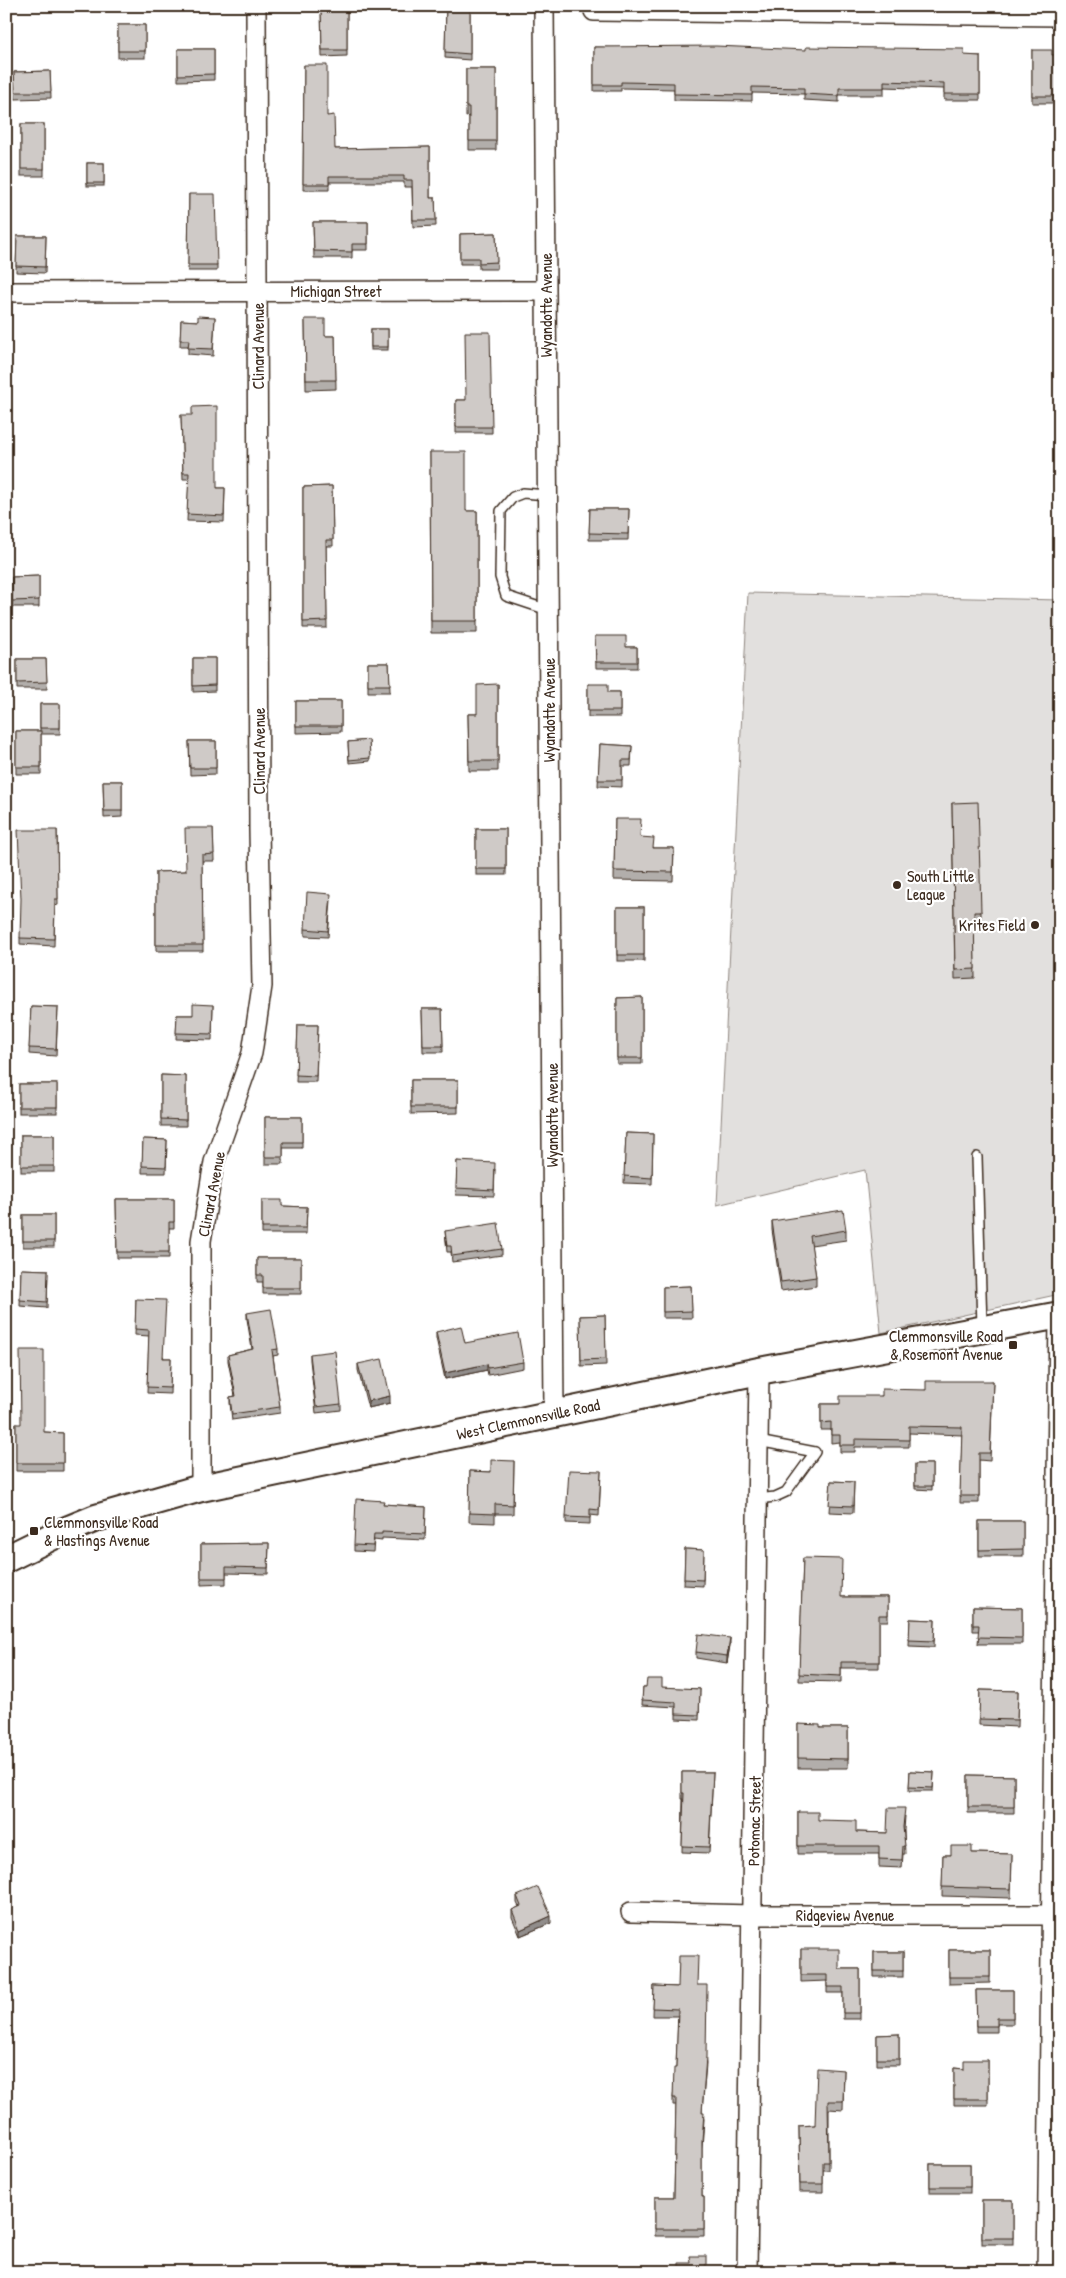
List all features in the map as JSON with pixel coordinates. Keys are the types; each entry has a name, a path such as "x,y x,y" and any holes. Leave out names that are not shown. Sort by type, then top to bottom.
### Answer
{"main road":[{"name":"West Clemmonsville Road","path":"6,1559 57,1534 96,1518 201,1488 759,1371 1059,1315"}],"street":[{"name":"Clinard Avenue","path":"201,1488 201,1241 214,1162 252,1053 262,986 259,820 256,6"},
{"name":"Wyandotte Avenue","path":"544,6 554,1413"},
{"path":"594,11 899,10 1060,16"},
{"name":"Michigan Street","path":"6,292 545,291"},
{"path":"1047,2272 1055,1915 1059,1315"},
{"name":"Potomac Street","path":"747,2272 759,1371"},
{"name":"Ridgeview Avenue","path":"631,1912 752,1915 1055,1915"}],"lane":[{"path":"547,495 523,493 513,496 502,511 500,577 506,596 548,610"},
{"path":"977,1156 982,1329"},
{"path":"757,1499 776,1497 786,1492 815,1452 758,1441"}],"shaded area":[{"name":"South Little League","path":"748,593 1060,600 1060,1294 881,1333 865,1170 717,1205"}],"building":[{"path":"321,6 347,6 347,50 322,50"},
{"path":"446,6 470,6 470,54 445,52"},
{"path":"118,25 145,25 145,51 118,51"},
{"path":"716,46 806,50 806,47 964,49 964,55 980,56 980,94 944,94 944,83 884,81 884,88 839,88 839,96 804,94 804,88 752,87 752,95 674,94 674,83 621,82 621,85 594,85 594,47"},
{"path":"178,49 214,49 214,74 178,75"},
{"path":"1032,50 1052,50 1052,55 1060,55 1060,96 1032,96"},
{"path":"304,65 327,65 327,116 334,115 335,149 430,147 430,198 435,198 436,220 413,220 412,180 404,180 404,176 329,176 329,184 303,184"},
{"path":"466,69 496,69 496,141 469,141 469,107 466,107"},
{"path":"50,71 51,92 15,92 14,72"},
{"path":"21,124 44,124 44,169 21,169"},
{"path":"87,163 104,163 104,183 87,183"},
{"path":"189,194 215,194 217,265 188,265"},
{"path":"313,222 368,222 368,244 352,244 352,252 314,251"},
{"path":"496,233 497,262 479,263 479,258 460,258 460,234"},
{"path":"17,236 46,236 45,267 16,266"},
{"path":"198,316 215,317 213,349 188,348 189,340 180,340 181,320 198,321"},
{"path":"305,319 325,319 325,336 335,336 336,380 306,380"},
{"path":"371,329 388,329 388,347 371,347"},
{"path":"465,332 490,332 492,427 456,427 456,400 466,400"},
{"path":"217,406 217,488 225,488 224,516 187,514 189,473 183,473 181,415 192,415 192,407"},
{"path":"430,452 466,452 466,511 477,511 477,621 431,621"},
{"path":"332,486 333,540 326,540 327,621 303,622 303,487"},
{"path":"590,509 629,509 628,534 589,533"},
{"path":"39,576 39,600 12,601 12,577"},
{"path":"595,636 626,636 626,647 637,647 637,662 596,662"},
{"path":"193,658 215,658 215,685 193,686"},
{"path":"17,659 46,659 47,682 17,683"},
{"path":"368,663 389,663 390,685 368,685"},
{"path":"498,684 498,761 469,761 468,714 477,714 477,685"},
{"path":"588,684 608,684 608,692 620,692 620,711 588,711"},
{"path":"296,701 341,701 341,726 296,726"},
{"path":"40,704 60,704 60,728 40,728"},
{"path":"16,731 41,731 41,767 16,767"},
{"path":"369,740 370,758 349,760 348,742"},
{"path":"189,741 216,741 216,768 190,768"},
{"path":"600,744 632,746 631,760 622,760 622,780 598,780"},
{"path":"103,781 122,781 122,811 104,811"},
{"path":"978,802 981,912 974,912 975,969 955,970 952,803"},
{"path":"615,819 641,819 640,837 654,838 653,848 674,848 673,872 614,871"},
{"path":"185,828 213,828 214,854 202,855 203,945 156,945 156,872 186,871"},
{"path":"476,829 506,829 506,869 476,869"},
{"path":"18,830 57,830 58,899 55,899 54,939 20,938 21,899"},
{"path":"307,892 331,894 328,931 305,929"},
{"path":"617,907 644,907 644,955 617,955"},
{"path":"642,997 642,1058 617,1058 617,998"},
{"path":"193,1004 213,1005 212,1034 176,1033 177,1015 193,1015"},
{"path":"31,1006 58,1007 56,1049 29,1048"},
{"path":"422,1009 442,1009 443,1046 423,1046"},
{"path":"298,1025 318,1025 316,1076 296,1075"},
{"path":"161,1075 186,1076 186,1120 161,1119"},
{"path":"411,1080 458,1080 458,1107 411,1107"},
{"path":"19,1084 57,1084 57,1107 19,1107"},
{"path":"265,1117 302,1117 302,1142 283,1142 283,1157 265,1157"},
{"path":"626,1133 653,1134 652,1178 624,1176"},
{"path":"21,1135 54,1135 54,1166 21,1166"},
{"path":"143,1139 167,1140 166,1167 142,1166"},
{"path":"457,1161 495,1163 494,1190 456,1188"},
{"path":"116,1199 174,1199 174,1222 169,1222 169,1252 117,1252"},
{"path":"262,1200 282,1200 282,1206 307,1207 306,1228 262,1228"},
{"path":"843,1210 846,1230 810,1236 816,1277 781,1282 772,1221"},
{"path":"23,1215 54,1215 54,1241 23,1241"},
{"path":"498,1223 502,1249 452,1256 451,1246 447,1246 445,1231"},
{"path":"257,1258 301,1258 301,1288 263,1288 263,1275 257,1275"},
{"path":"21,1269 48,1270 47,1302 20,1300"},
{"path":"691,1286 692,1311 663,1312 663,1287"},
{"path":"136,1299 166,1300 163,1358 171,1358 170,1388 147,1387 149,1330 135,1329"},
{"path":"271,1309 278,1349 272,1350 280,1407 232,1414 230,1397 236,1396 228,1355 253,1349 247,1313"},
{"path":"605,1315 606,1359 581,1360 580,1316"},
{"path":"461,1326 465,1343 518,1333 523,1362 488,1368 487,1364 445,1373 436,1332"},
{"path":"20,1350 44,1350 44,1432 63,1433 63,1463 16,1463 16,1424 21,1424"},
{"path":"335,1351 341,1404 316,1407 310,1354"},
{"path":"382,1359 390,1396 368,1401 358,1364"},
{"path":"926,1381 993,1381 990,1453 979,1453 979,1496 960,1496 962,1427 909,1426 909,1440 855,1439 855,1445 840,1445 840,1435 831,1435 831,1422 821,1423 821,1404 840,1404 840,1396 882,1396 882,1389 926,1390"},
{"path":"491,1460 514,1461 513,1505 495,1504 495,1514 469,1513 470,1471 491,1472"},
{"path":"915,1464 932,1464 932,1486 915,1486"},
{"path":"569,1470 601,1471 599,1510 590,1509 590,1518 566,1517"},
{"path":"831,1481 854,1482 853,1506 829,1505"},
{"path":"356,1499 384,1501 383,1504 426,1507 425,1534 382,1532 382,1534 374,1534 373,1546 354,1545"},
{"path":"979,1521 1023,1521 1023,1549 979,1550"},
{"path":"269,1543 268,1568 226,1567 226,1578 201,1578 201,1544"},
{"path":"685,1549 704,1550 703,1580 684,1579"},
{"path":"803,1558 842,1559 841,1597 888,1597 888,1615 879,1615 879,1662 841,1662 841,1676 799,1674"},
{"path":"973,1607 1022,1608 1022,1638 978,1637 979,1625 973,1625"},
{"path":"910,1619 935,1620 934,1641 909,1640"},
{"path":"698,1634 730,1638 727,1656 696,1652"},
{"path":"647,1679 662,1679 662,1687 700,1689 699,1715 676,1714 676,1702 642,1700 643,1687 646,1687"},
{"path":"980,1690 1018,1691 1017,1720 979,1719"},
{"path":"798,1724 820,1725 820,1728 848,1728 848,1759 798,1758"},
{"path":"910,1771 934,1772 933,1788 909,1787"},
{"path":"682,1772 713,1772 709,1847 682,1846 684,1793 682,1793"},
{"path":"968,1775 1014,1776 1014,1807 968,1807"},
{"path":"888,1808 905,1808 903,1827 905,1846 903,1846 902,1860 879,1859 879,1846 798,1846 798,1812 818,1812 818,1820 856,1821 856,1832 887,1833"},
{"path":"951,1846 972,1846 972,1853 1012,1854 1011,1889 942,1887 943,1855 951,1855"},
{"path":"538,1887 551,1916 520,1930 512,1910 521,1906 517,1896"},
{"path":"801,1949 839,1949 839,1969 860,1969 860,2013 843,2013 843,1987 827,1987 827,1975 801,1975"},
{"path":"949,1950 990,1950 990,1977 949,1977"},
{"path":"874,1952 903,1952 903,1971 874,1971"},
{"path":"679,1956 698,1956 697,1985 707,1985 706,2057 702,2112 704,2112 702,2197 704,2197 704,2229 655,2229 655,2197 674,2197 676,2098 673,2098 678,2009 653,2008 654,1986 678,1987"},
{"path":"976,1990 1013,1990 1013,2018 997,2018 997,2026 977,2026"},
{"path":"899,2034 899,2059 877,2059 877,2035"},
{"path":"964,2060 988,2060 988,2099 954,2099 954,2068 964,2069"},
{"path":"817,2068 844,2070 843,2101 828,2101 829,2162 823,2162 823,2184 800,2184 799,2126 815,2125"},
{"path":"930,2164 970,2164 970,2187 930,2187"},
{"path":"982,2200 1013,2200 1013,2238 982,2238"},
{"path":"690,2256 706,2256 706,2272 679,2272 679,2263 691,2263"}],"place":[{"name":"South Little League","path":"897,885"},
{"name":"Krites Field","path":"1035,925"},
{"name":"Clemmonsville Road & Rosemont Avenue","path":"1013,1345"},
{"name":"Clemmonsville Road & Hastings Avenue","path":"34,1531"}]}
